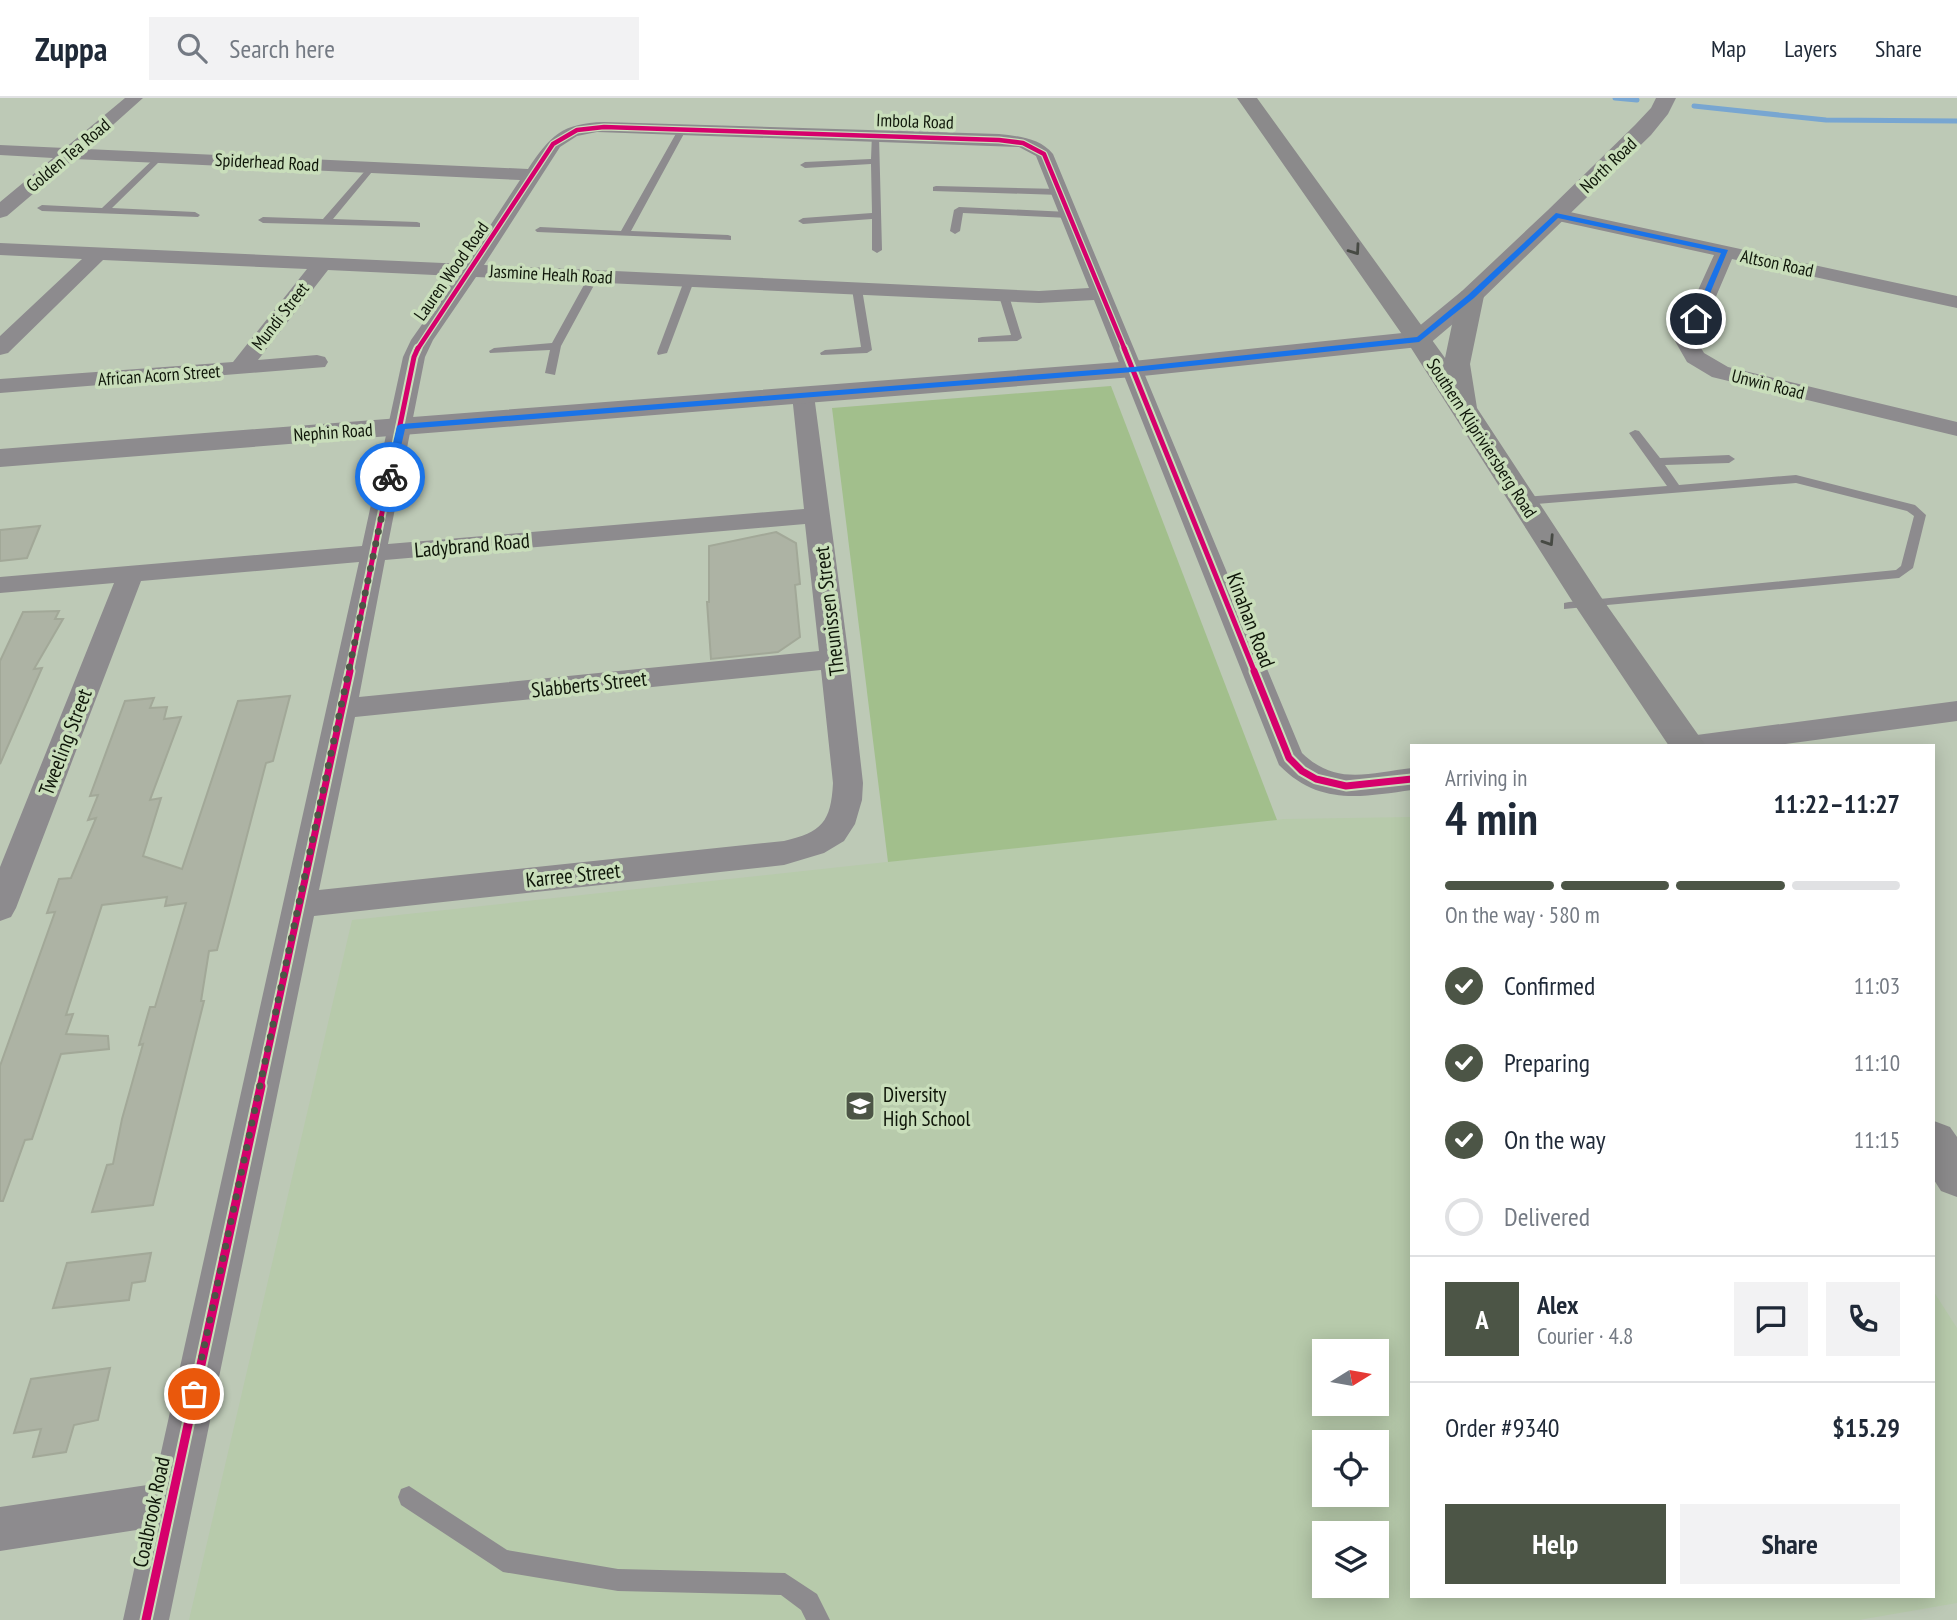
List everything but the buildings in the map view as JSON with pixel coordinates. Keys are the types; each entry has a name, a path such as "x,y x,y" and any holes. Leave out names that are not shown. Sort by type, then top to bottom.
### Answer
{"main road":[{"name":"Southern Klipriviersberg Road","path":"1234,98 1306,194 1407,342 1468,417 1523,501 1579,605 1661,744"},
{"name":"Southern Klipriviersberg Road","path":"1247,98 1306,194"},
{"path":"1468,417 1462,400 1457,364 1471,296"},
{"name":"Southern Klipriviersberg Road","path":"1407,342 1494,500 1687,744"},
{"path":"1935,1143 1957,1176"}],"street":[{"name":"Golden Tea Road","path":"0,212 135,98"},
{"name":"North Road","path":"1407,342 1471,296 1643,130 1661,110 1666,98"},
{"name":"Imbola Road","path":"553,144 566,133 592,127 993,140 1031,145 1044,154 1133,369"},
{"name":"Lauren Wood Road","path":"401,426 417,349 535,175 553,144"},
{"name":"Spiderhead Road","path":"0,150 535,175"},
{"name":"Altson Road","path":"1556,215 1957,302"},
{"name":"Jasmine Healh Road","path":"0,249 1039,298 1101,293"},
{"name":"Unwin Road","path":"1725,251 1686,341 1695,357 1720,372 1957,429"},
{"path":"0,348 97,254"},
{"name":"Mundi Street","path":"239,369 322,264"},
{"name":"Nephin Road","path":"0,458 1133,369 1407,342"},
{"name":"African Acorn Street","path":"0,386 317,362"},
{"name":"Kinahan Road","path":"1133,369 1289,758 1305,775 1329,786 1410,779"},
{"name":"Theunissen Street","path":"803,395 848,783 848,807 840,827"},
{"name":"Coalbrook Road","path":"146,1620 401,426"},
{"name":"Ladybrand Road","path":"0,585 817,515"},
{"name":"Tweeling Street","path":"0,908 130,575"},
{"name":"Slabberts Street","path":"342,708 835,659"},
{"path":"1704,744 1957,711"},
{"name":"Karree Street","path":"299,905 784,853 816,843 840,827"},
{"path":"0,1529 171,1503"}],"lane":[{"path":"625,233 682,130"},
{"path":"875,136 877,250"},
{"path":"104,211 159,157"},
{"path":"805,165 875,161"},
{"path":"326,222 372,167"},
{"path":"936,189 1060,192"},
{"path":"42,208 195,215"},
{"path":"955,231 959,210 1069,215"},
{"path":"803,221 876,216"},
{"path":"263,220 417,225"},
{"path":"540,230 729,238"},
{"path":"551,373 556,346 594,276"},
{"path":"662,353 689,281"},
{"path":"825,353 867,349 856,289"},
{"path":"982,340 1017,338 1004,296"},
{"path":"494,351 556,346"},
{"path":"1635,433 1676,489"},
{"path":"1657,462 1729,459"},
{"path":"1523,501 1797,479 1911,508 1920,514 1907,568 1899,574 1579,605"},
{"path":"410,1497 503,1561 618,1580 785,1584 809,1602 818,1620"}],"shaded area":[{"path":"1111,386 1277,820 888,862 832,408"},
{"name":"Diversity High School","path":"1410,817 1410,1598 1935,1598 1935,1294 1957,1328 1957,1603 1859,1620 189,1620 352,920 1284,819"}],"waterway":[{"path":"1615,98 1637,100"},
{"path":"1694,106 1826,120 1957,121"}],"cycle path":[{"path":"146,1620 342,708 414,357 422,340 553,144 564,135 577,130 604,127 999,140 1015,141 1038,149 1044,154 1165,447 1289,758 1302,771 1330,784 1346,786 1410,779"}],"way so far":[{"path":"194,1394 390,477"}],"place":[{"name":"Diversity High School","path":"860,1106"}],"route":[{"path":"390,477 401,426 1208,363 1419,340 1471,296 1556,215 1725,251 1696,319"}]}
